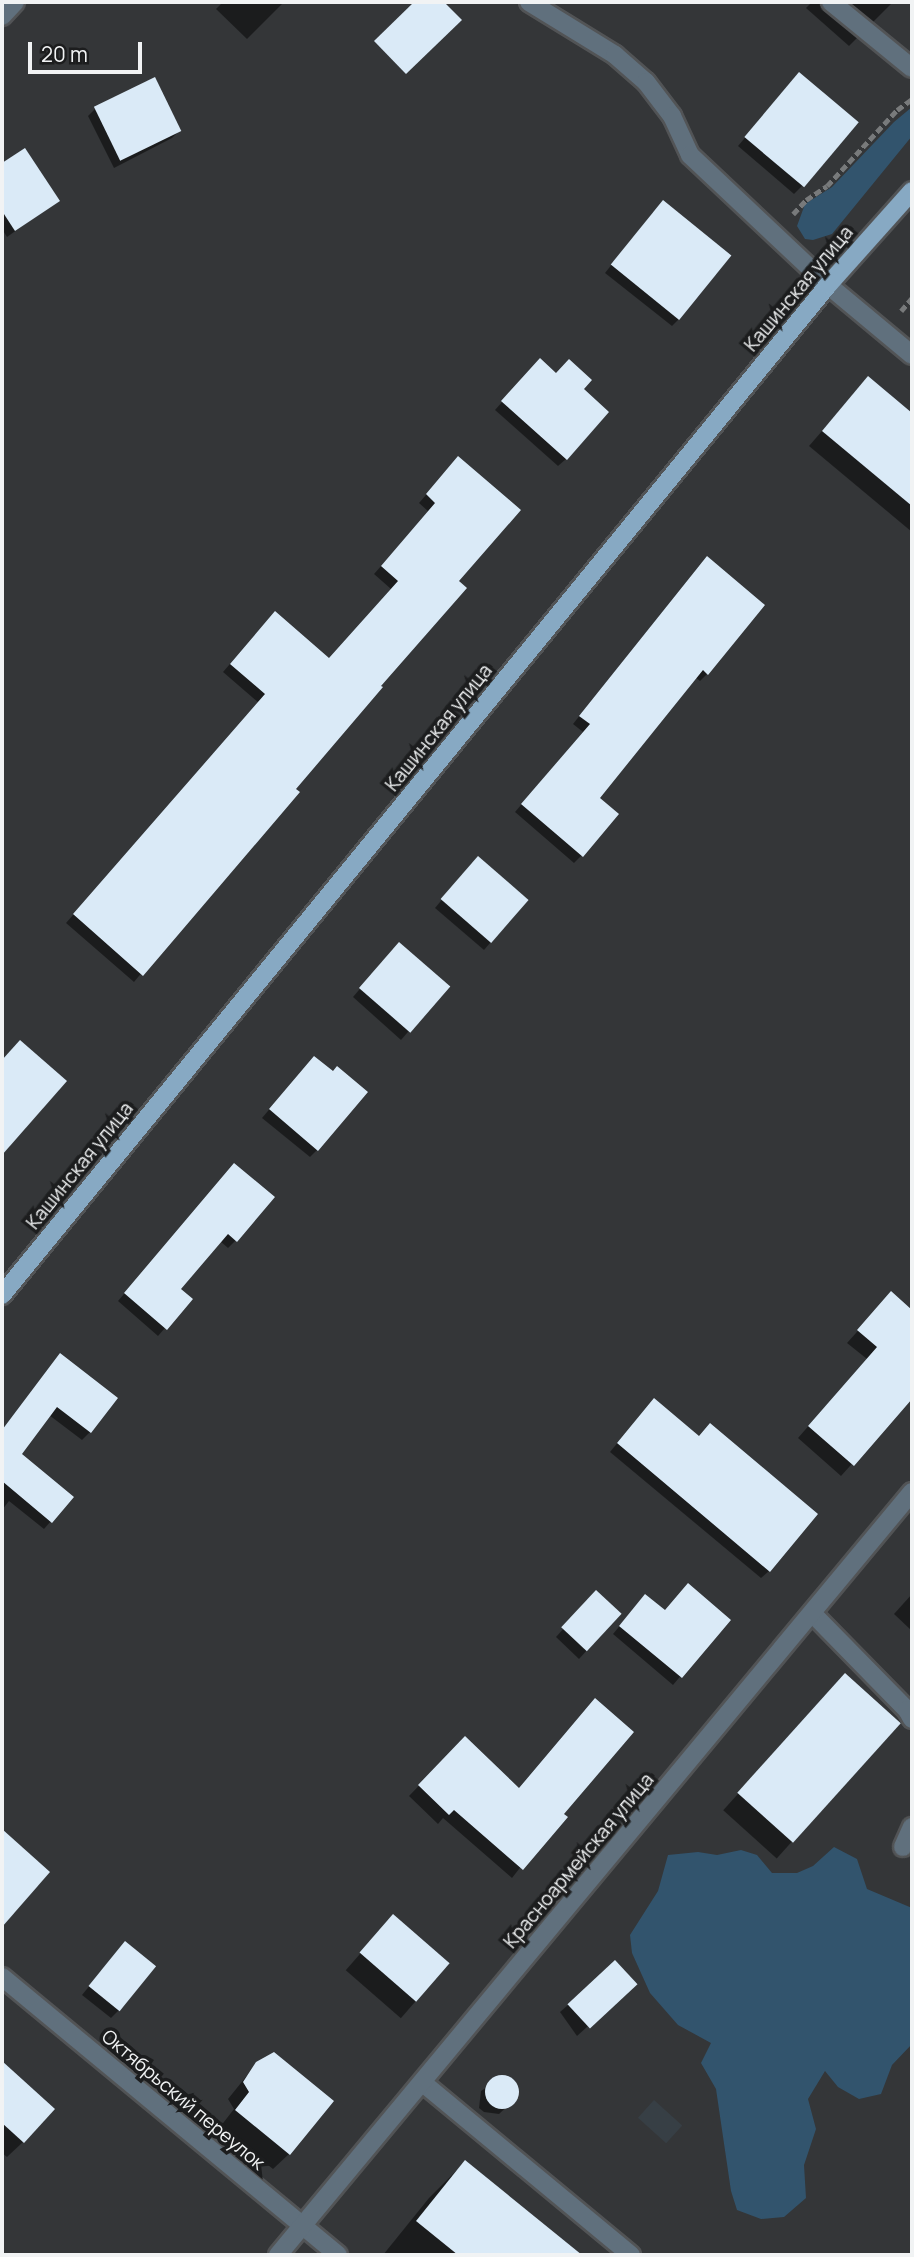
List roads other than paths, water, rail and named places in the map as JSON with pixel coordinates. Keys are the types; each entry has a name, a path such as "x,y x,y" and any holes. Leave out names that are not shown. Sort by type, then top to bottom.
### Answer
{"main road":[{"name":"Кашинская улица","path":"2,1295 828,285 912,191"}],"street":[{"path":"2,16 15,2"},
{"path":"529,2 615,55 646,82 672,116 690,155 828,285 912,355"},
{"path":"831,2 912,68"},
{"name":"Красноармейская улица","path":"278,2255 912,1492"},
{"path":"812,1613 912,1719"},
{"path":"904,1847 912,1827"},
{"name":"Октябрьский переулок","path":"2,1977 338,2255"},
{"path":"423,2083 631,2255"}]}
